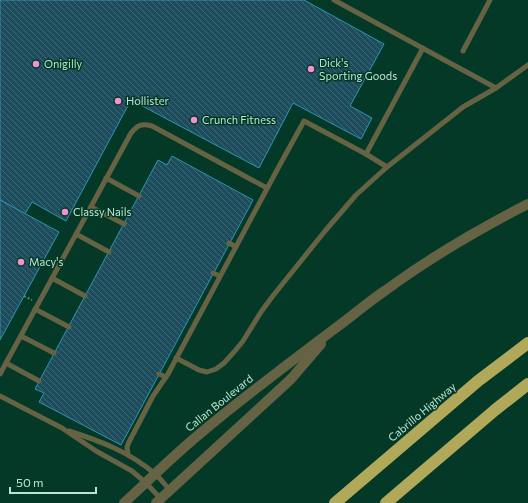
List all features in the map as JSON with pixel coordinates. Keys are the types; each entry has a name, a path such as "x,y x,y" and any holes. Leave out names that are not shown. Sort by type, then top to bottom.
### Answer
{"highway":[{"name":"Cabrillo Highway","path":"335,503 458,397 528,343"},
{"path":"386,503 528,384"}],"street":[{"name":"Callan Boulevard","path":"124,503 210,425 283,367 386,290 472,234 528,204"},
{"name":"Callan Boulevard","path":"159,501 291,379 334,329"}],"lane":[{"path":"334,0 496,88"},
{"path":"463,51 490,0"},
{"path":"366,154 423,48"},
{"path":"176,358 199,370 207,372 216,369 224,363 243,341 261,312 325,231 356,195 387,167 463,107 496,88 528,65"},
{"path":"128,454 128,442 153,396 166,377 182,348 304,121 387,167"},
{"path":"0,374 106,178 131,133 137,126 144,124 152,126 267,188"},
{"path":"106,178 139,196"},
{"path":"91,207 124,224"},
{"path":"76,234 109,252"},
{"path":"229,243 236,247"},
{"path":"213,273 220,276"},
{"path":"52,278 85,296"},
{"path":"198,300 205,304"},
{"path":"35,309 69,327"},
{"path":"186,324 193,327"},
{"path":"21,336 54,353"},
{"path":"175,345 182,348"},
{"path":"6,363 39,381"},
{"path":"159,374 166,377"},
{"path":"0,396 62,428 96,451 132,471 146,483 159,501"},
{"path":"62,428 128,454 155,474 170,490"}],"building":[{"path":"0,0 304,0 384,44 350,106 372,118 361,139 293,103 259,168 131,100 66,221 32,202 25,214 0,200"},
{"path":"172,156 253,200 121,445 39,402 44,393 35,389 158,160 167,165"},
{"name":"Macy's","path":"0,200 59,232 0,340"}],"place":[{"name":"Onigilly","path":"36,64"},
{"name":"Dick's Sporting Goods","path":"311,69"},
{"name":"Hollister","path":"118,101"},
{"name":"Crunch Fitness","path":"194,120"},
{"name":"Classy Nails","path":"65,212"},
{"name":"Macy's","path":"21,262"}]}
